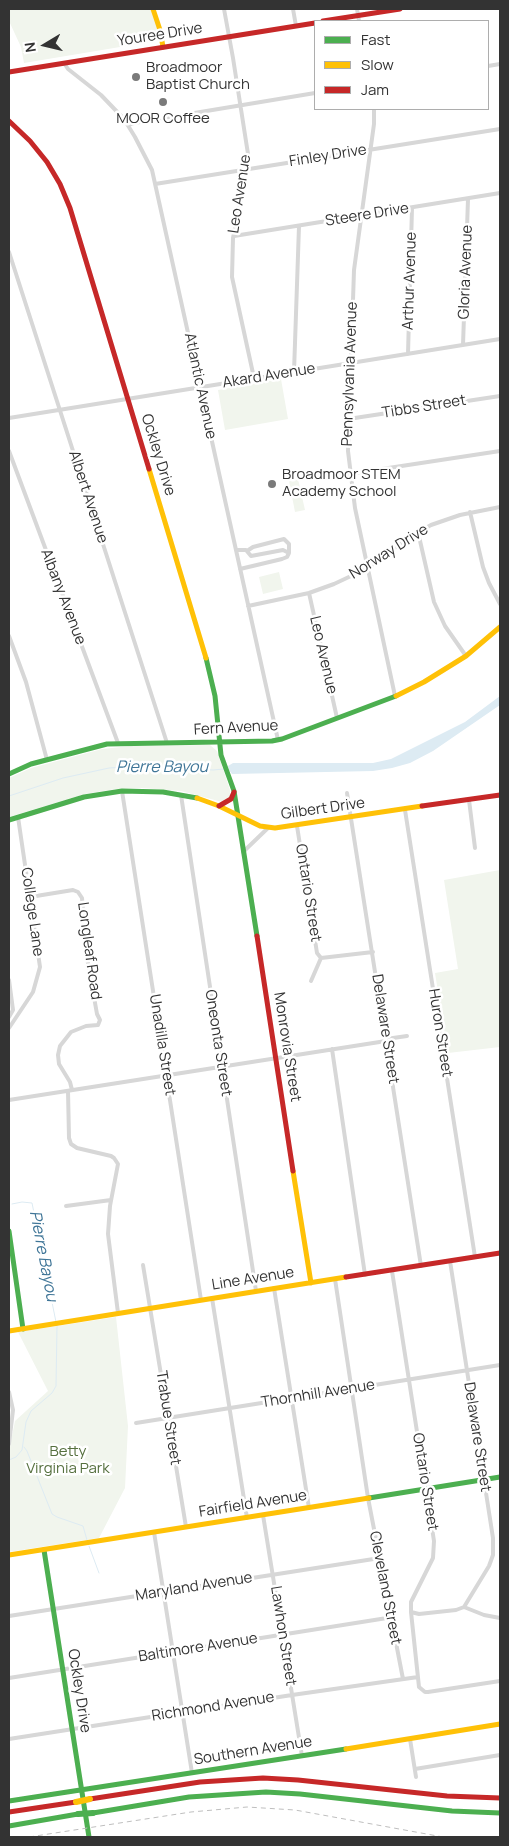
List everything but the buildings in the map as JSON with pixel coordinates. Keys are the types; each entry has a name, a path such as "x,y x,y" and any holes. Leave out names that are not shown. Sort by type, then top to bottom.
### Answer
{"main road":[{"path":"152,9 160,30 163,47"},
{"path":"330,20 400,9"},
{"name":"Youree Drive","path":"9,72 314,23"},
{"name":"Ockley Drive","path":"9,121 30,141 47,162 67,200 210,670 216,701 219,742 222,758 233,789 237,815"},
{"name":"Fern Avenue","path":"9,774 31,764 96,746 118,743 278,740 395,696 438,675 466,656 500,627"},
{"path":"219,806 231,799 233,789"},
{"name":"Gilbert Drive","path":"9,820 84,797 122,791 164,792 196,798 268,828 297,826 500,795"},
{"name":"Monrovia Street","path":"237,815 311,1283"},
{"path":"9,1231 10,1253 23,1329"},
{"name":"Line Avenue","path":"9,1331 500,1253"},
{"name":"Fairfield Avenue","path":"9,1555 500,1477"},
{"name":"Ockley Drive","path":"44,1550 89,1837"},
{"name":"Southern Avenue","path":"9,1801 500,1724"},
{"path":"9,1812 200,1782 263,1778 320,1782 447,1796 500,1798"},
{"path":"9,1826 188,1797 266,1792 452,1811 500,1813"}],"street":[{"name":"Leo Avenue","path":"224,9 247,142 247,169 234,236 232,278 254,378"},
{"path":"293,9 296,26"},
{"name":"Atlantic Avenue","path":"64,63 101,95 128,125 148,162 155,184 278,740"},
{"path":"128,125 314,93"},
{"name":"Pennsylvania Avenue","path":"374,110 374,124 360,216 354,276 348,419 350,474 355,508 395,696"},
{"name":"Finley Drive","path":"155,184 500,129"},
{"name":"Steere Drive","path":"234,236 500,193"},
{"name":"Gloria Avenue","path":"463,345 468,199"},
{"name":"Arthur Avenue","path":"408,354 412,208"},
{"path":"294,372 299,226"},
{"name":"Albert Avenue","path":"9,252 167,742"},
{"name":"Akard Avenue","path":"9,418 500,339"},
{"name":"Tibbs Street","path":"348,419 500,396"},
{"name":"Albany Avenue","path":"9,451 118,743"},
{"path":"350,474 500,451"},
{"name":"Norway Drive","path":"248,606 309,593 334,584 368,568 418,532 446,519 470,512 500,507"},
{"path":"470,512 483,568 500,604"},
{"path":"418,532 430,590 436,608 445,626 466,656"},
{"path":"240,569 287,557 289,544 284,539 253,547 247,551"},
{"path":"236,550 242,549 251,556 283,550 288,553"},
{"name":"Leo Avenue","path":"309,593 337,718"},
{"path":"9,636 26,682 47,760"},
{"name":"Unadilla Street","path":"122,791 201,1300"},
{"name":"Delaware Street","path":"347,793 421,1266"},
{"name":"Oneonta Street","path":"181,795 256,1291"},
{"path":"468,800 475,848"},
{"name":"Huron Street","path":"405,810 475,1257"},
{"name":"College Lane","path":"9,1028 33,992 38,976 39,958 18,817"},
{"name":"Ontario Street","path":"297,826 317,953 322,958"},
{"path":"243,852 268,828"},
{"name":"Longleaf Road","path":"30,897 73,890 78,892 82,898 87,958 97,1014 100,1020 96,1026 77,1028 66,1037 60,1046 58,1055 59,1064 70,1082 69,1138 71,1144 77,1148 111,1156 117,1161 118,1169 111,1200 108,1234 118,1314"},
{"path":"311,981 322,958 373,952"},
{"path":"9,980 13,1010 9,1017"},
{"path":"9,1100 407,1036"},
{"path":"332,1049 365,1275"},
{"path":"66,1206 111,1200"},
{"name":"Delaware Street","path":"450,1261 493,1538 493,1554 489,1566 464,1607"},
{"name":"Trabue Street","path":"143,1265 186,1527"},
{"name":"Ontario Street","path":"392,1271 434,1548 430,1564 414,1594 411,1612 421,1690 428,1692 500,1681"},
{"path":"335,1280 368,1498"},
{"path":"274,1288 309,1508"},
{"path":"212,1298 247,1518"},
{"name":"Thornhill Avenue","path":"136,1422 500,1365"},
{"path":"9,1392 12,1410 9,1444"},
{"name":"Cleveland Street","path":"368,1498 403,1679"},
{"name":"Lawhon Street","path":"263,1515 302,1756"},
{"path":"154,1532 192,1773"},
{"name":"Maryland Avenue","path":"9,1616 380,1558"},
{"path":"411,1612 419,1614 456,1610 464,1607 484,1615 500,1618"},
{"name":"Baltimore Avenue","path":"9,1678 387,1618"},
{"name":"Richmond Avenue","path":"9,1739 418,1677"},
{"path":"410,1739 416,1777"},
{"path":"415,1769 500,1755"}],"green space":[{"path":"9,9 153,9 162,40 24,63 21,47 9,21"},
{"path":"281,379 288,419 225,430 218,390"},
{"path":"298,479 305,510 295,512 289,481"},
{"path":"279,572 283,589 263,594 259,577"},
{"path":"210,745 217,751 230,790 230,798 222,802 181,791 142,788 116,789 85,794 9,817 9,778 31,768 102,749 131,746"},
{"path":"500,870 500,1047 448,1053 435,973 458,969 444,880"},
{"name":"Betty Virginia Park","path":"116,1317 128,1426 125,1488 99,1538 9,1552 9,1451 15,1421 48,1391 18,1332"}],"shaded area":[{"path":"500,696 500,705 433,751 410,763 392,768 373,771 232,774 229,770 228,766 233,763 373,763 391,759 465,722"}],"waterway":[{"name":"Pierre Bayou","path":"9,796 63,778 109,768 141,766 224,769"},
{"name":"Pierre Bayou","path":"12,1204 32,1203 56,1322"},
{"path":"9,1460 16,1457 22,1450 26,1422 31,1411 52,1393 56,1386 57,1326"},
{"path":"24,1447 52,1514 83,1526 87,1540"},
{"path":"89,1546 99,1573"}],"railway":[{"path":"29,1837 191,1812 247,1807 295,1810 443,1837"}],"traffic: fast":[{"path":"206,658 215,696 221,755 234,791 257,936"},
{"path":"9,774 31,764 107,744 272,741 282,739 396,696"},
{"path":"9,820 84,797 122,791 163,792 197,798"},
{"path":"9,1231 23,1329"},
{"path":"369,1498 500,1477"},
{"path":"44,1550 89,1837"},
{"path":"9,1801 346,1749"},
{"path":"93,1813 189,1797 266,1792 452,1811 500,1813"},
{"path":"78,1814 93,1813"},
{"path":"9,1826 78,1814"}],"traffic: slow":[{"path":"153,9 163,47"},
{"path":"149,469 206,658"},
{"path":"396,696 424,682 466,656 500,627"},
{"path":"197,798 219,806 260,826 275,828 422,806"},
{"path":"293,1171 311,1283"},
{"path":"9,1331 346,1277"},
{"path":"9,1555 369,1498"},
{"path":"346,1749 500,1724"},
{"path":"76,1802 90,1799"}],"traffic: jam":[{"path":"329,20 400,9"},
{"path":"9,72 314,23"},
{"path":"9,121 30,141 47,162 60,184 70,208 149,469"},
{"path":"219,806 231,799 234,792"},
{"path":"422,806 500,795"},
{"path":"257,936 293,1171"},
{"path":"346,1277 500,1253"},
{"path":"90,1799 200,1782 263,1778 447,1796 500,1798"},
{"path":"9,1812 76,1802"}],"place":[{"name":"Broadmoor Baptist Church","path":"136,77"},
{"name":"MOOR Coffee","path":"163,102"},
{"name":"Broadmoor STEM Academy School","path":"272,484"}]}
